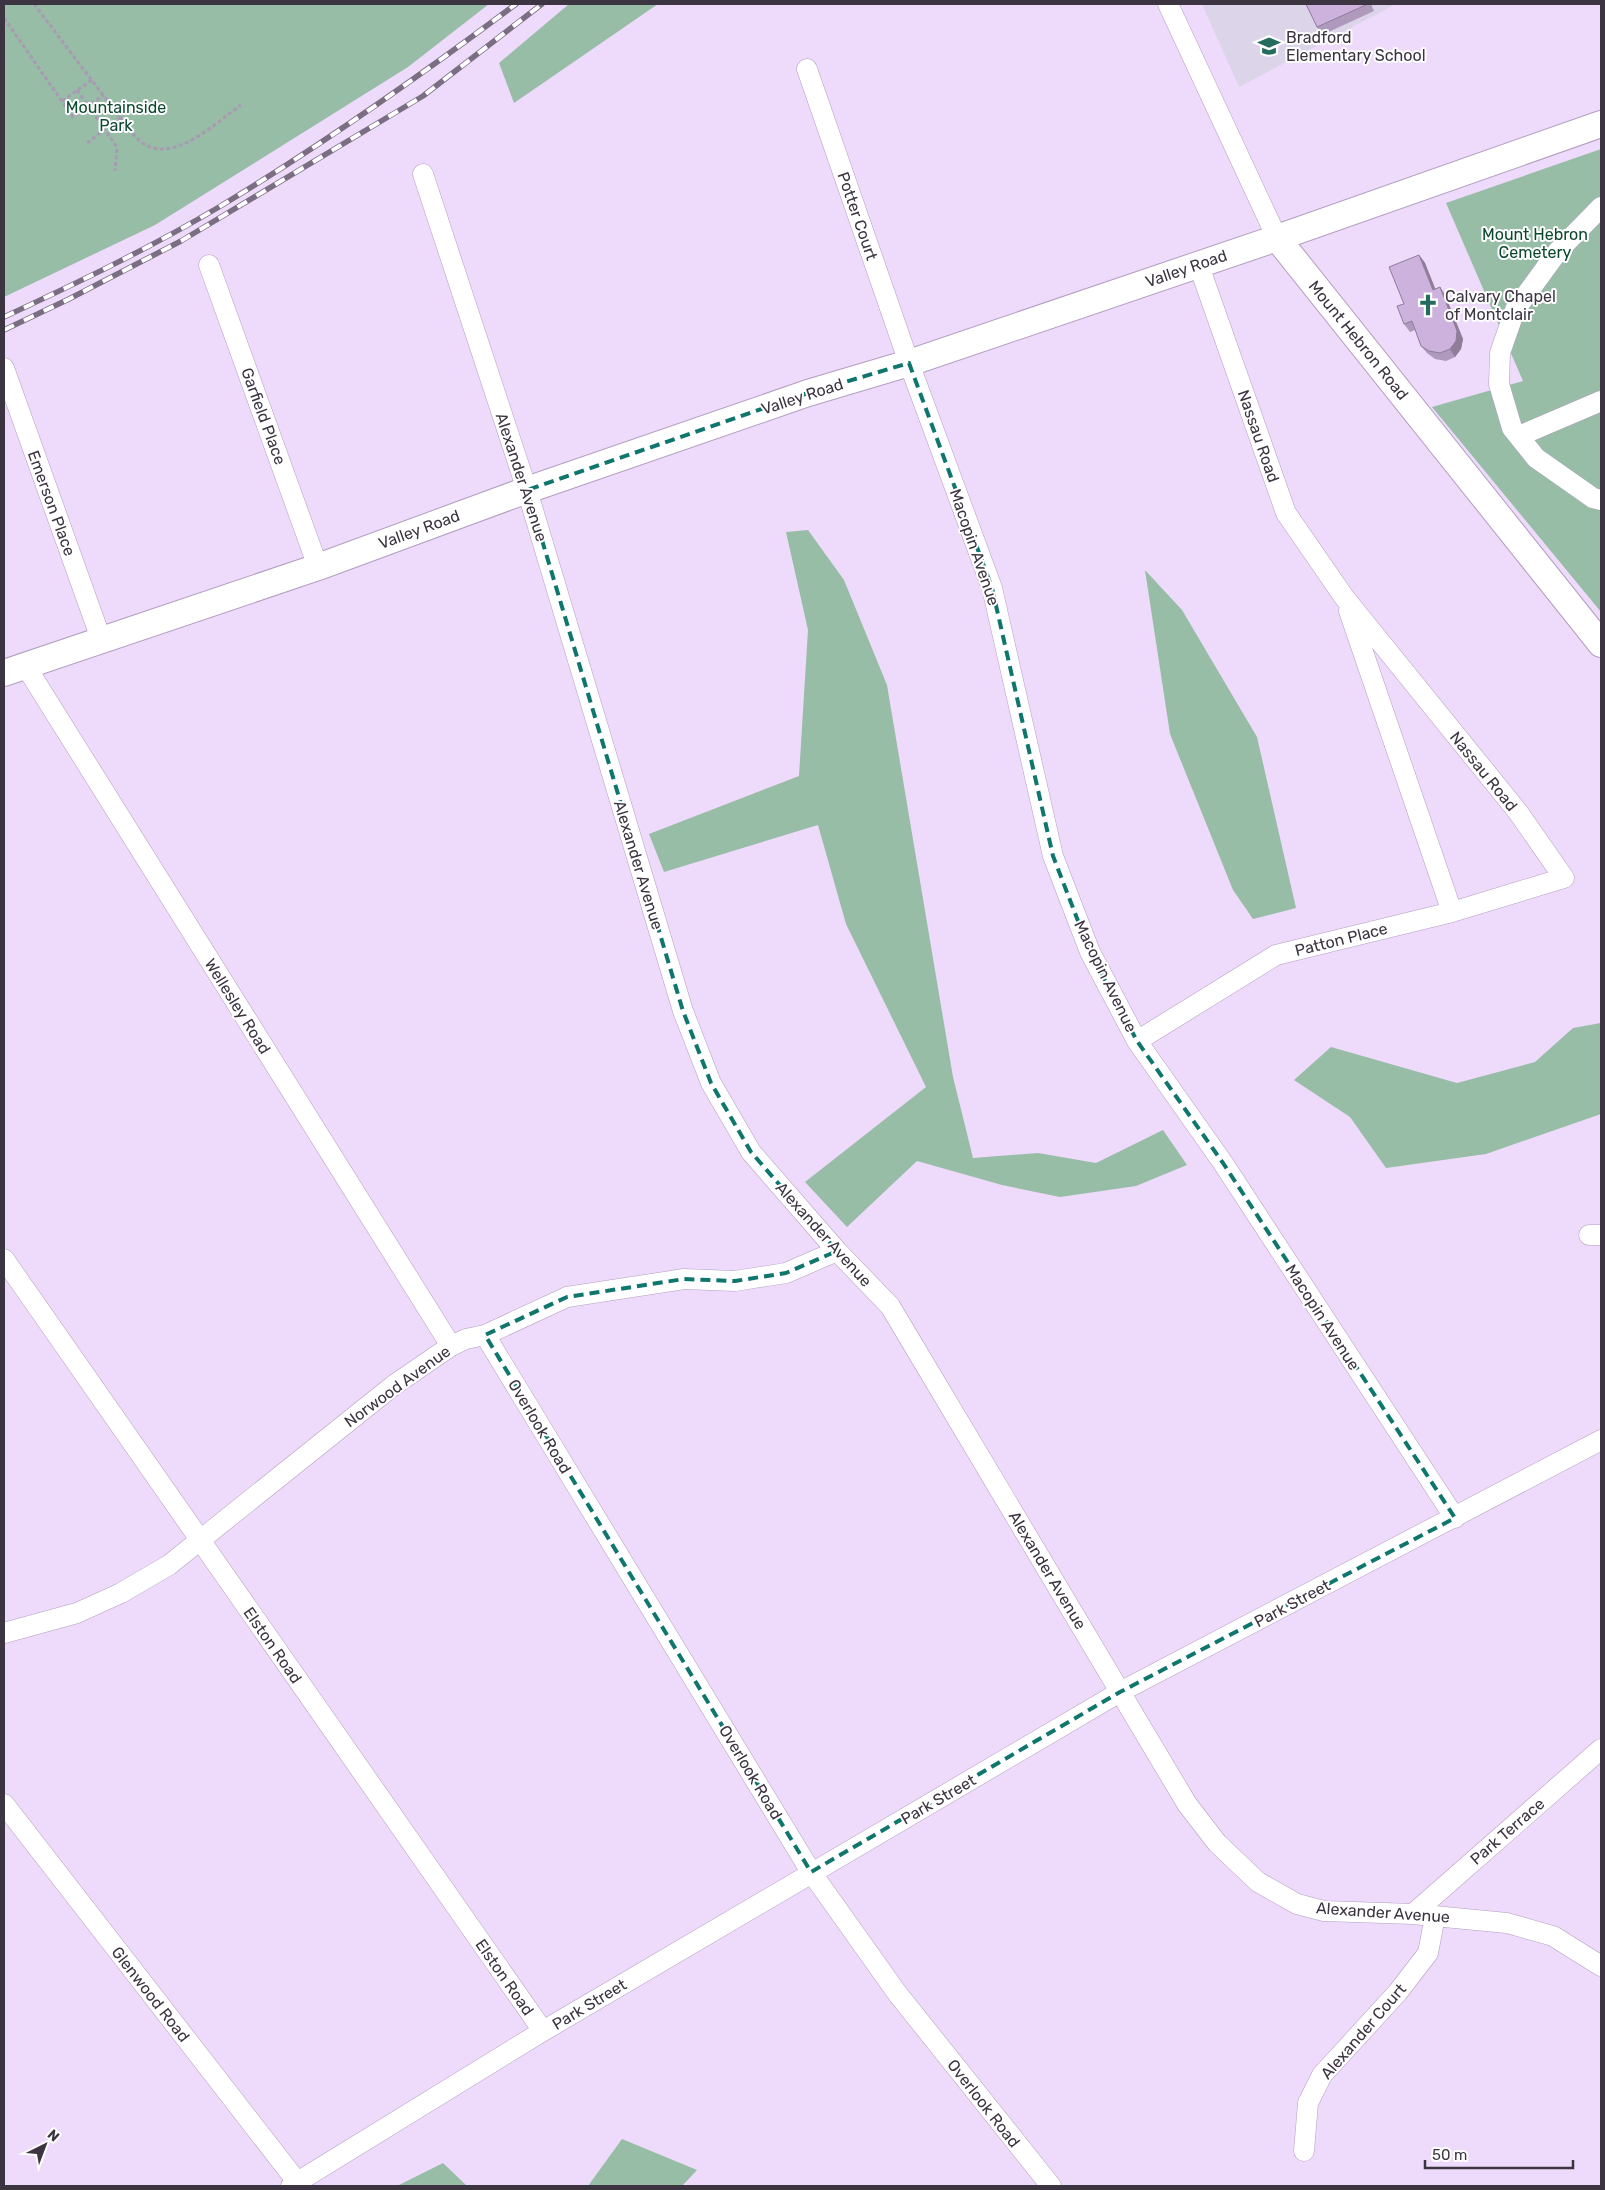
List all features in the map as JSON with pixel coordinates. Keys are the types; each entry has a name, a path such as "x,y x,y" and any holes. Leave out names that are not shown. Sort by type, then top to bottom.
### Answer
{"main road":[{"name":"Valley Road","path":"14,669 318,567 527,490 808,393 909,363 1198,263 1277,238 1601,124"},
{"name":"Mount Hebron Road","path":"1277,238 1601,644"}],"street":[{"name":"Mount Hebron Road","path":"1168,4 1277,238"},
{"name":"Potter Court","path":"807,68 909,363"},
{"name":"Alexander Avenue","path":"422,174 527,490 683,1012 711,1083 752,1152 836,1251 890,1306 1187,1804 1217,1843 1258,1882 1297,1904 1324,1910 1413,1914 1507,1923 1553,1936 1601,1966"},
{"path":"1601,207 1558,250 1515,310 1500,353 1499,384 1512,428 1536,458 1593,498 1601,500"},
{"name":"Nassau Road","path":"1198,263 1286,513 1344,597 1518,812 1564,878"},
{"name":"Garfield Place","path":"209,265 318,567"},
{"name":"Macopin Avenue","path":"909,363 992,588 1053,856 1090,952 1137,1041 1223,1163 1455,1518"},
{"name":"Emerson Place","path":"4,368 100,639"},
{"path":"1519,436 1601,401"},
{"name":"Nassau Road","path":"1344,597 1452,912"},
{"name":"Wellesley Road","path":"14,669 451,1346"},
{"name":"Patton Place","path":"1137,1041 1276,955 1452,912 1564,878"},
{"name":"Norwood Avenue","path":"4,1633 77,1613 122,1593 169,1565 394,1385 451,1346 466,1339 485,1335 567,1296 684,1279 735,1281 786,1273 836,1251"},
{"name":"Elston Road","path":"4,1259 543,2031"},
{"name":"Overlook Road","path":"485,1335 811,1872 897,1993 1051,2186"},
{"name":"Park Street","path":"295,2184 543,2031 1120,1692 1601,1440"},
{"name":"Park Terrace","path":"1413,1914 1601,1749"},
{"name":"Glenwood Road","path":"4,1804 295,2184"},
{"name":"Alexander Court","path":"1304,2151 1308,2103 1322,2075 1398,1992 1428,1953 1435,1916"}],"path":[{"path":"34,4 142,143 160,149 169,149 191,140 241,105"},
{"path":"4,18 74,117 104,95"},
{"path":"62,101 92,80"},
{"path":"77,90 117,146 115,171"},
{"path":"87,143 121,117"}],"highlighted area":[{"path":"909,363 992,588 1053,856 1090,952 1137,1041 1223,1163 1455,1518 1120,1692 811,1872 485,1335 567,1297 684,1279 735,1281 786,1273 837,1251 751,1152 711,1083 683,1011 527,490 808,393"}],"shaded area":[{"name":"Bradford Elementary School","path":"1202,4 1396,4 1239,87"}],"green space":[{"name":"Mountainside Park","path":"4,4 489,4 408,67 155,225 4,297"},
{"path":"569,4 658,4 514,103 499,63"},
{"name":"Mount Hebron Cemetery","path":"1601,149 1601,612 1432,407 1523,381 1446,203"},
{"path":"808,530 844,580 887,685 953,1077 973,1158 1038,1153 1096,1163 1163,1130 1187,1165 1136,1186 1060,1197 1002,1185 917,1161 847,1227 805,1182 926,1087 846,924 818,825 664,872 649,834 799,776 808,630 786,532"},
{"path":"1145,570 1182,610 1257,737 1296,908 1253,919 1233,890 1170,734"},
{"path":"1601,1023 1601,1114 1486,1154 1386,1168 1350,1117 1294,1080 1331,1047 1457,1083 1535,1062 1573,1028"},
{"path":"622,2139 697,2170 682,2186 588,2186"},
{"path":"443,2163 467,2186 397,2186"}],"building":[{"path":"1306,4 1368,4 1317,27"},
{"name":"Calvary Chapel of Montclair","path":"1419,255 1433,290 1440,287 1457,331 1456,341 1450,349 1440,353 1429,351 1421,346 1412,321 1404,324 1397,306 1404,304 1389,267"}],"railway":[{"path":"4,317 113,265 219,207 370,109 516,4"},
{"path":"4,330 69,299 181,241 423,96 542,4"}],"place":[{"name":"Bradford Elementary School","path":"1269,46"},
{"name":"Calvary Chapel of Montclair","path":"1428,305"}]}
